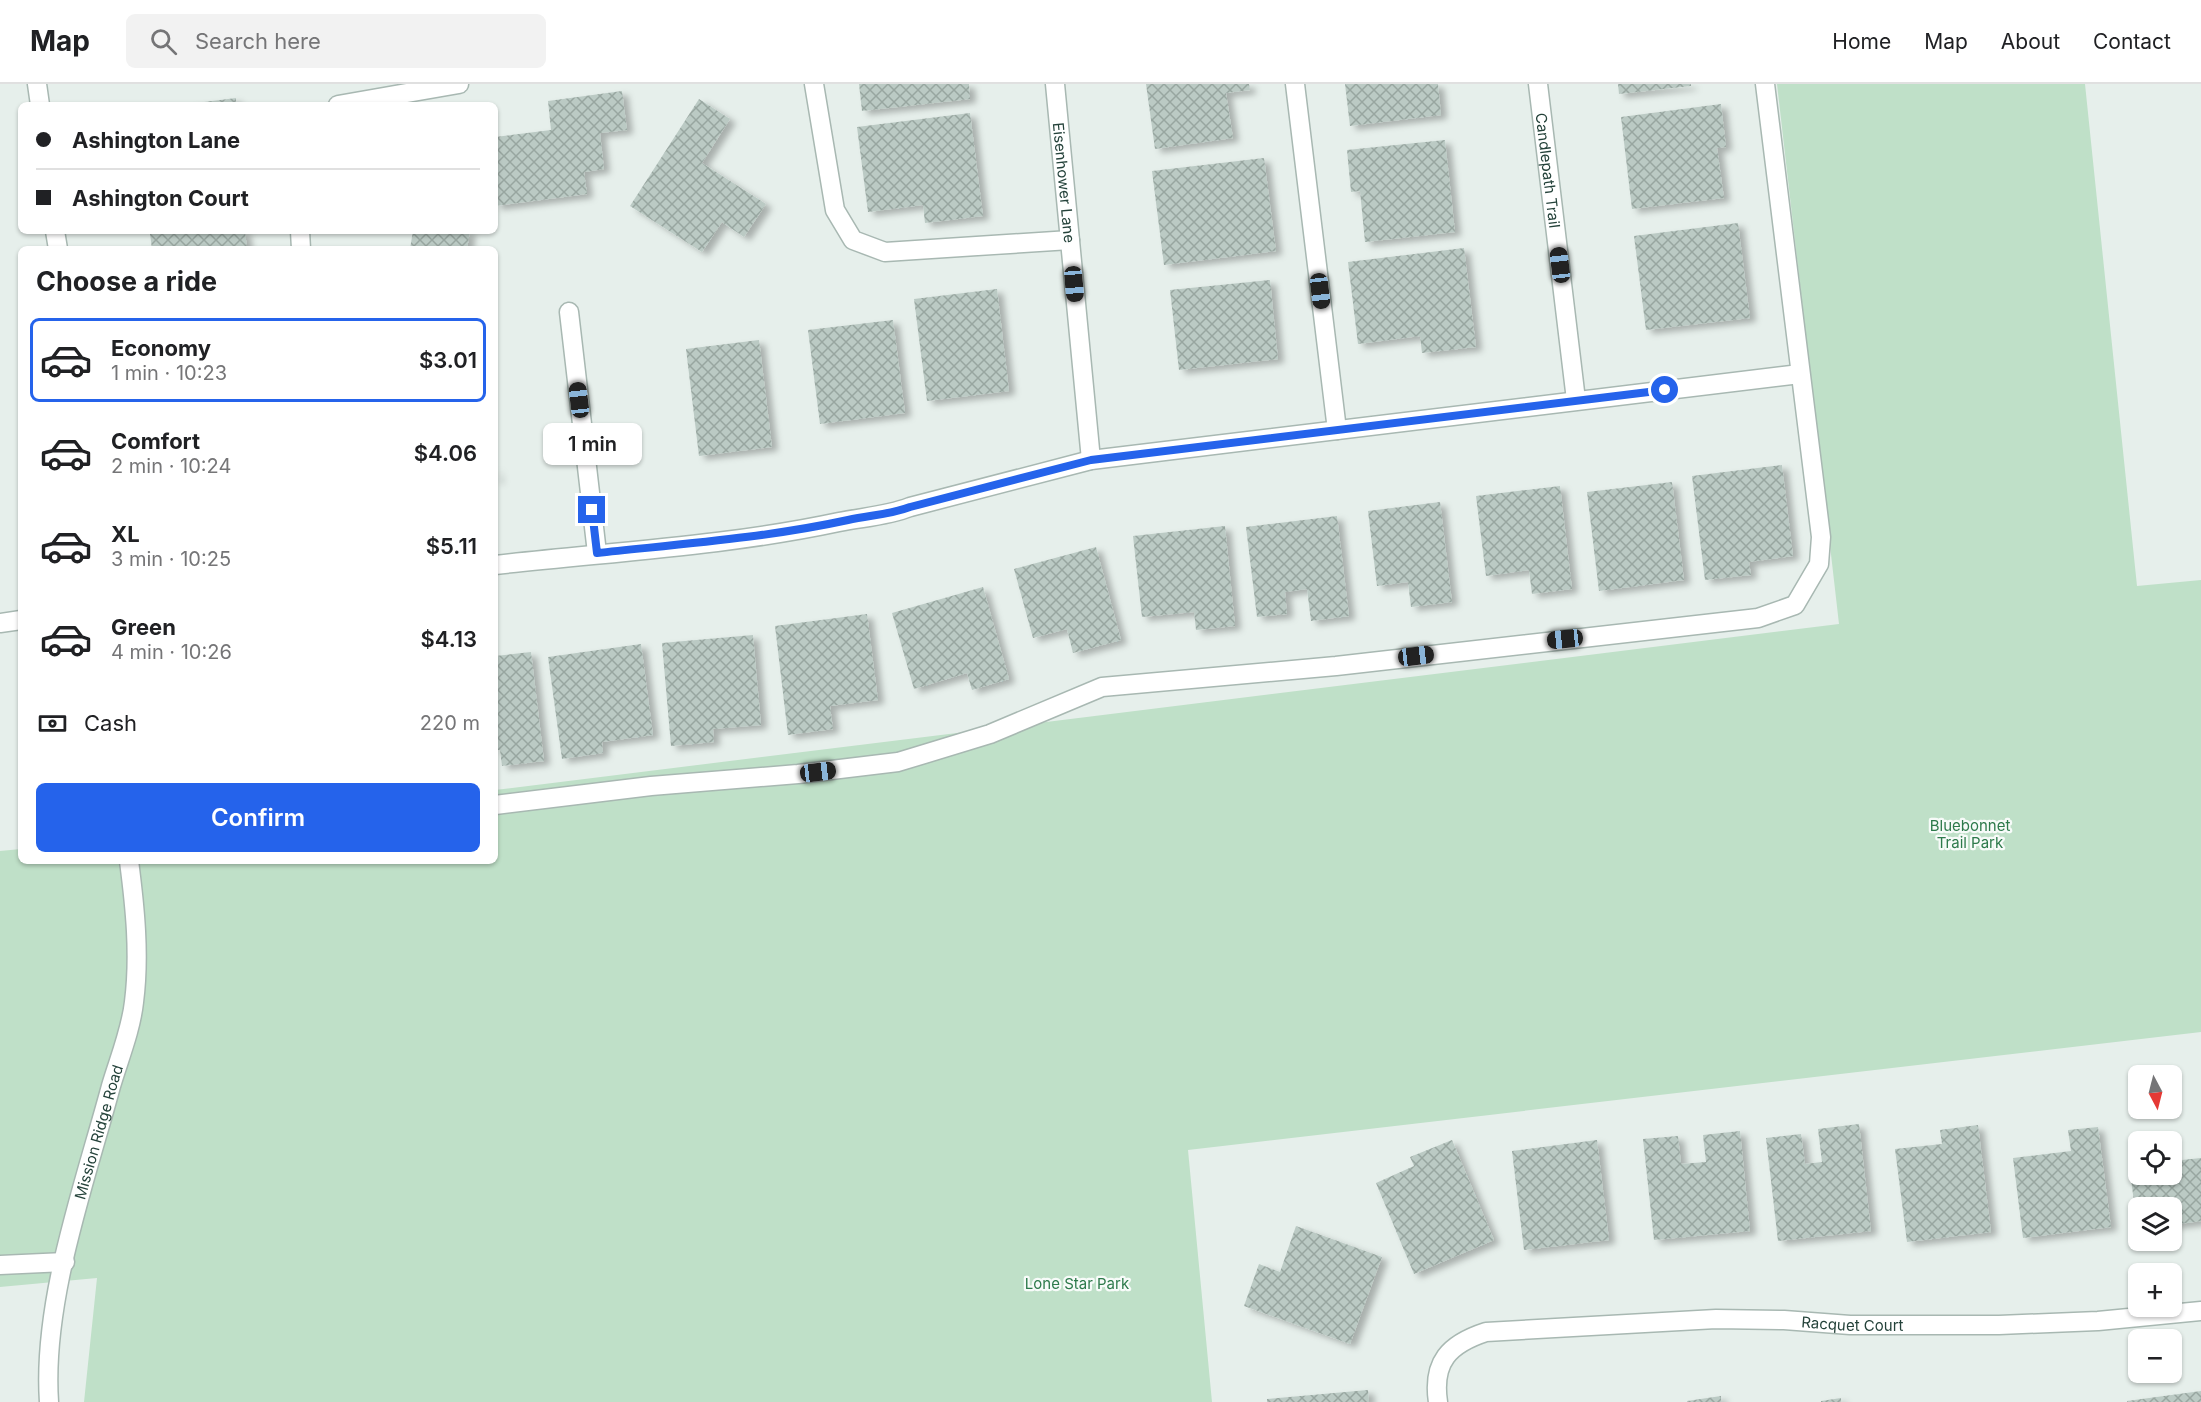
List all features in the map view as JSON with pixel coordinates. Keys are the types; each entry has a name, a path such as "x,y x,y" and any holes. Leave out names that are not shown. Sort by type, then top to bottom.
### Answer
{"street":[{"path":"37,84 40,102"},
{"path":"355,102 459,84"},
{"path":"814,84 835,210 853,240 885,252 1070,240"},
{"name":"Eisenhower Lane","path":"1055,84 1091,460"},
{"path":"1294,84 1337,429"},
{"name":"Candlepath Trail","path":"1538,84 1576,400"},
{"path":"498,806 651,786 798,774 898,762 990,734 1052,706 1102,687 1336,666 1758,618 1795,605 1819,564 1821,537 1765,84"},
{"path":"569,312 597,553"},
{"path":"498,565 790,532 867,516 890,515 910,507 1091,460 1800,374"},
{"path":"0,623 18,620"},
{"name":"Mission Ridge Road","path":"49,1402 47,1374 50,1338 65,1262 134,1004 136,946 129,864"},
{"path":"0,1265 65,1262"},
{"name":"Racquet Court","path":"1438,1402 1436,1372 1443,1359 1472,1336 1503,1330 1716,1319 1784,1320 1850,1325 2000,1324 2098,1321 2201,1311"}],"green space":[{"name":"Bluebonnet Trail Park","path":"1777,84 2085,84 2137,586 2201,580 2201,1032 1188,1150 1212,1402 84,1402 97,1278 0,1287 0,851 18,849 18,864 498,864 498,790 1839,624"}],"building":[{"path":"859,84 969,84 970,99 862,111"},
{"path":"1146,84 1249,84 1250,90 1226,93 1233,138 1155,149"},
{"path":"1345,84 1438,84 1441,115 1350,126"},
{"path":"1618,84 1691,84 1691,86 1619,94"},
{"path":"622,91 627,130 600,133 604,169 584,172 587,194 498,206 498,137 551,130 548,101"},
{"path":"236,98 236,102 204,102"},
{"path":"699,99 730,119 702,163 766,204 744,237 722,222 702,252 630,206"},
{"path":"1721,104 1726,147 1717,148 1724,198 1632,209 1621,117"},
{"path":"970,113 983,216 925,223 923,205 868,212 857,127"},
{"path":"1445,140 1455,232 1365,242 1360,191 1351,192 1347,150"},
{"path":"1264,158 1276,251 1164,265 1152,171"},
{"path":"1738,223 1750,318 1646,330 1634,236"},
{"path":"150,234 245,234 247,246 152,246"},
{"path":"412,234 470,234 468,246 410,246"},
{"path":"1464,248 1476,347 1422,353 1420,336 1358,344 1348,262"},
{"path":"1270,280 1278,359 1179,370 1170,290"},
{"path":"997,289 1009,391 927,401 914,299"},
{"path":"893,320 905,413 820,424 808,330"},
{"path":"759,340 772,447 699,456 686,349"},
{"path":"1782,465 1793,556 1749,562 1751,575 1705,580 1692,476"},
{"path":"1672,482 1684,580 1599,591 1587,492"},
{"path":"1560,486 1572,589 1532,594 1529,570 1486,576 1476,496"},
{"path":"1440,502 1452,602 1411,607 1408,582 1377,586 1368,511"},
{"path":"1337,516 1349,616 1311,621 1307,589 1285,592 1287,614 1257,617 1246,527"},
{"path":"1225,526 1235,626 1196,630 1194,612 1142,617 1133,536"},
{"path":"1096,547 1121,640 1073,653 1067,629 1033,638 1014,569"},
{"path":"983,587 1009,679 972,690 967,673 914,689 892,613"},
{"path":"867,614 878,700 830,706 833,729 788,735 775,626"},
{"path":"753,635 761,725 713,729 714,742 671,746 662,643"},
{"path":"641,644 653,735 602,742 603,753 562,759 548,657"},
{"path":"531,652 544,761 502,766 500,750 498,750 498,656"},
{"path":"1859,1124 1871,1231 1778,1241 1766,1138 1801,1134 1805,1164 1822,1162 1818,1129"},
{"path":"1978,1125 1991,1232 1907,1242 1895,1149 1942,1144 1940,1130"},
{"path":"2098,1127 2111,1227 2023,1238 2013,1158 2071,1151 2068,1130"},
{"path":"1740,1131 1750,1231 1654,1240 1643,1139 1678,1136 1681,1164 1706,1162 1703,1135"},
{"path":"1452,1140 1494,1240 1414,1274 1376,1183 1414,1166 1410,1157"},
{"path":"1597,1140 1609,1240 1524,1250 1512,1151"},
{"path":"2201,1158 2201,1221 2182,1224 2182,1197 2133,1197 2132,1185 2182,1185 2182,1160"},
{"path":"1296,1226 1382,1257 1350,1344 1244,1306 1259,1264 1280,1272"},
{"path":"1368,1390 1369,1402 1267,1402 1267,1399"},
{"path":"2201,1391 2201,1402 2127,1402 2127,1401"},
{"path":"1721,1396 1721,1402 1687,1402 1687,1401"},
{"path":"1841,1398 1841,1402 1821,1402 1821,1401"}],"route":[{"path":"592,510 597,553 768,535 867,516 890,515 910,507 1091,460 1665,390"}],"park label":[{"name":"Lone Star Park","path":"1077,1283"}]}
